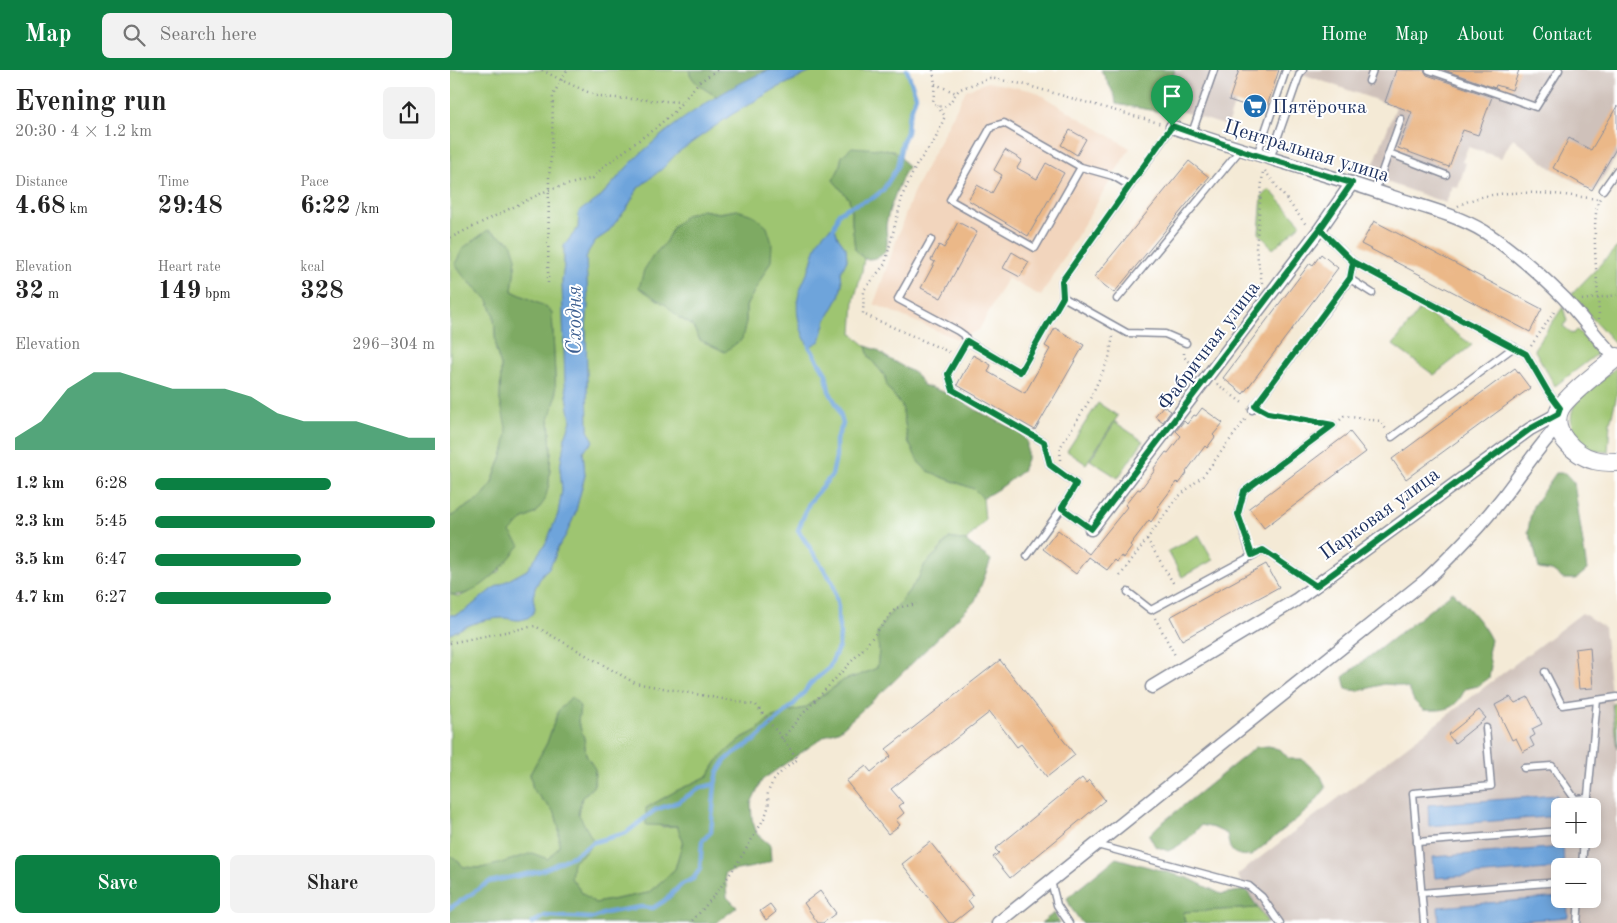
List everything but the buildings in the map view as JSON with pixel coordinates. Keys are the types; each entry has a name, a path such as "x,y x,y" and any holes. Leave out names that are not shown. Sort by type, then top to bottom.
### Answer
{"street":[{"name":"Центральная улица","path":"1172,126 1240,150 1352,183 1444,214 1485,232 1514,254 1564,298 1599,341 1617,357"},
{"name":"Фабричная улица","path":"1091,529 1317,233 1352,183"},
{"name":"Парковая улица","path":"1152,687 1296,600 1530,429 1559,416 1566,400 1617,357"},
{"path":"1559,416 1564,438 1574,449 1583,456 1593,460 1617,462"},
{"path":"998,923 1426,580 1468,540 1538,449 1559,416"}],"lane":[{"path":"1192,134 1214,70"},
{"path":"1257,155 1286,70"},
{"path":"1270,159 1300,73 1303,70"},
{"path":"1369,81 1373,70"},
{"path":"1429,70 1536,108 1559,70"},
{"path":"1375,191 1401,119"},
{"path":"1081,167 1035,248 950,200 991,127 1004,123 1081,167 1113,176 1130,186"},
{"path":"931,240 898,299 958,331 965,336 967,341 1020,372 1063,297 1062,281 1172,126"},
{"path":"1117,299 1240,150"},
{"path":"1389,154 1446,175"},
{"path":"1603,190 1617,170"},
{"path":"1317,233 1353,262 1526,354 1548,392 1559,416"},
{"path":"1254,408 1350,278 1353,262"},
{"path":"1350,278 1372,293"},
{"path":"1063,297 1127,333 1165,334 1186,343"},
{"path":"967,341 948,374 953,390 1044,442 1050,465 1076,484 1062,508 1027,556"},
{"path":"1392,437 1514,347"},
{"path":"1252,555 1238,514 1244,491 1333,425"},
{"path":"1062,508 1091,529"},
{"path":"1128,592 1151,610 1263,550 1316,586"},
{"path":"1545,672 1562,705 1617,697"},
{"path":"1588,798 1596,700"},
{"path":"1424,923 1413,792 1491,786 1486,728"},
{"path":"1524,768 1552,766 1575,798"},
{"path":"1417,842 1551,832"},
{"path":"1096,845 1249,886 1262,898 1280,923"},
{"path":"1051,881 1057,905 1070,923"},
{"path":"1421,893 1551,883"},
{"path":"1577,923 1578,908"}],"path":[{"path":"542,70 599,97 681,102"},
{"path":"548,283 548,190 552,147 553,95 567,70"},
{"path":"450,238 548,190 593,178 603,167 654,129 698,82 716,70"},
{"path":"933,70 935,84 933,102 945,116 935,140 917,164 903,194 885,264 864,290 863,314 959,356"},
{"path":"937,106 946,106 960,89 990,78 1022,84 1172,126"},
{"path":"935,84 956,92"},
{"path":"1265,300 1256,248 1263,168 1317,233"},
{"path":"1599,341 1595,236 1596,206 1603,190"},
{"path":"1444,214 1466,201 1487,195 1538,192 1600,199"},
{"path":"1058,471 1061,446 1089,401 1108,358 1115,327"},
{"path":"1120,576 1177,498 1204,475 1254,408 1268,413 1333,425 1344,416 1380,421 1392,437"},
{"path":"1147,538 1180,594"},
{"path":"781,737 863,649 896,608 917,604"},
{"path":"1151,610 1182,668"},
{"path":"450,644 535,626 635,683 756,705 798,759 784,768 772,784 767,796 769,807 751,840 729,876 690,923"}],"shaded area":[{"path":"1175,70 1239,70 1229,99 1235,102 1227,126 1164,106"},
{"path":"1291,70 1617,70 1617,156 1594,192 1551,168 1513,138 1501,158 1468,147 1462,162 1466,163 1458,188 1452,186 1446,203 1369,176 1396,107"},
{"path":"988,82 1034,91 1130,148 1041,296 1007,278 979,330 957,339 874,304 913,193 966,90"},
{"path":"1582,613 1604,627 1617,749 1617,923 1268,923 1237,875"}],"green space":[{"path":"450,70 689,70 696,83 718,97 665,132 632,162 597,200 579,212 578,228 564,246 562,280 565,382 571,421 565,438 560,468 562,490 558,514 546,543 527,570 492,589 465,611 455,615 450,615 450,594 459,597 473,590 500,571 510,532 522,520 536,513 549,484 551,451 549,418 556,397 552,313 544,306 512,291 516,258 464,277 488,300 494,316 496,350 501,366 500,400 508,432 504,450 491,485 481,498 450,517"},
{"path":"689,70 769,70 718,97 696,83"},
{"path":"815,70 907,70 909,73 916,96 908,119 907,132 902,143 900,156 892,150 842,156 839,169 833,180 849,199 852,211 855,248 864,259 854,300 852,334 866,346 869,357 885,376 887,387 902,406 908,441 939,476 974,489 983,498 985,520 966,541 949,538 925,564 918,579 886,619 878,634 877,668 844,680 805,708 770,718 757,730 742,738 717,761 708,776 646,808 661,827 678,826 683,841 675,869 648,893 595,903 582,893 571,878 573,862 586,852 578,813 582,797 594,786 595,770 586,755 584,738 578,722 580,706 558,711 547,743 530,774 533,790 555,813 559,829 560,846 548,859 481,868 464,867 452,856 450,858 450,634 480,621 503,618 521,620 531,616 535,609 533,597 535,588 543,573 549,568 554,559 557,549 566,535 575,514 585,476 583,451 592,443 593,439 588,431 586,259 588,252 595,241 607,233 627,208 638,188 663,168 676,153 731,115 775,89","holes":["702,210 719,213 737,210 771,260 746,306 746,322 700,340 692,325 678,317 666,305 640,288 653,256 665,243 673,227","834,226 838,237 846,248 847,260 841,272 842,284 839,297 826,320 820,341 798,299 814,253"]},
{"path":"1101,70 1175,70 1162,112 1116,104 1115,96"},
{"path":"852,147 892,150 900,156 908,167 888,214 885,251 881,256 873,259 864,259 855,249 852,211 849,199 833,180 839,169 842,156"},
{"path":"1269,189 1301,224 1273,249 1259,233 1262,196"},
{"path":"702,210 719,213 737,210 753,215 767,227 772,243 771,261 746,306 746,322 742,339 725,352 700,340 692,325 678,317 666,305 639,288 644,270 665,243 673,227 686,215"},
{"path":"488,230 511,242 516,258 512,291 544,306 552,312 556,398 549,418 551,451 549,484 545,500 536,513 522,520 510,532 520,545 499,570 480,586 460,595 450,594 450,517 481,498 491,485 504,450 507,432 500,400 501,366 496,350 494,316 488,300 464,277 455,264 463,248"},
{"path":"1617,247 1617,339 1614,342 1571,295"},
{"path":"1563,307 1567,321 1563,326 1573,334 1577,330 1600,352 1555,386 1534,349"},
{"path":"1421,308 1472,345 1434,375 1393,345"},
{"path":"866,346 877,350 916,374 923,385 955,396 976,410 1019,432 1027,441 1027,459 1022,471 1003,486 983,498 974,489 928,471 919,463 908,441 902,406 887,387 885,376 869,357"},
{"path":"1617,367 1617,395 1610,423 1608,452 1591,450 1578,440 1574,433 1571,419 1574,405 1592,386"},
{"path":"1098,403 1118,416 1086,464 1067,451"},
{"path":"1115,422 1143,441 1118,478 1090,460"},
{"path":"1556,473 1565,473 1574,483 1587,570 1576,579 1563,579 1552,571 1539,569 1533,543 1528,532 1533,506"},
{"path":"1199,535 1213,560 1182,577 1168,551"},
{"path":"949,538 966,541 991,560 975,601 893,682 840,730 825,736 762,780 751,803 752,819 757,834 770,845 771,861 759,866 725,873 727,897 737,907 716,923 450,923 450,858 452,856 464,867 481,868 532,853 548,859 559,846 559,829 555,813 533,790 530,774 547,743 558,711 571,697 580,706 578,722 584,738 586,755 595,769 594,786 582,797 578,813 594,842 586,852 573,862 571,878 582,893 595,903 648,893 675,869 683,841 677,826 646,825 646,808 708,776 717,761 729,749 742,738 757,730 770,718 805,708 844,680 877,668 879,651 877,634 886,619 918,579 925,564"},
{"path":"1453,592 1479,620 1491,640 1488,653 1491,666 1489,678 1478,686 1465,689 1454,705 1438,710 1423,710 1414,701 1409,689 1396,685 1384,684 1359,691 1346,689 1343,677"},
{"path":"1617,702 1617,749 1612,704"},
{"path":"1269,746 1281,750 1289,759 1302,759 1321,776 1326,788 1309,809 1251,856 1236,854 1229,845 1227,834 1201,825 1186,840 1168,851 1155,846 1149,835 1158,826 1256,747"},
{"path":"1116,858 1188,878 1221,894 1246,890 1258,908 1183,912 1185,923 1082,923 1071,908 1067,898"},
{"path":"1258,908 1268,923 1185,923 1183,912"},
{"path":"1054,913 1060,923 1041,923"}],"water":[{"name":"Сходня","path":"769,70 815,70 775,89 731,115 677,153 663,168 638,188 627,208 607,233 595,241 588,252 586,259 588,304 586,329 588,431 593,439 592,443 583,451 585,475 575,514 566,535 557,549 554,559 549,568 543,573 535,588 533,597 535,609 531,616 521,620 503,618 480,621 450,634 450,615 465,611 492,589 527,570 546,543 558,514 562,490 560,468 565,438 571,421 565,382 562,280 564,246 578,228 579,212 598,199 646,148 679,122 733,87"},
{"path":"834,226 838,237 846,248 847,260 841,272 842,284 839,297 826,320 820,341 809,347 799,323 798,298 818,242 824,233"},
{"path":"1557,795 1557,798 1551,798 1551,817 1429,826 1428,805"},
{"path":"1563,848 1564,858 1551,858 1551,869 1435,878 1433,857"},
{"path":"1551,898 1551,908 1568,908 1568,917 1493,923 1439,923 1438,907"}],"waterway":[{"path":"833,230 839,213 873,198 883,190 897,168 902,143 907,132 908,119 916,96 907,70"},
{"path":"450,908 489,882 540,871 552,866 573,856 594,842 626,833 655,810 678,802 700,788 715,784 718,772 725,761 755,740 795,703 810,684 829,668 839,646 840,633 838,607 833,583 798,530 809,503 832,475 836,457 836,440 843,424 838,407 829,391 826,374 809,346 810,343"},
{"path":"532,923 545,916 594,918 616,911 641,907 653,908 664,901 682,884 693,879 700,869 702,841 711,832 715,784"}],"place":[{"name":"Пятёрочка","path":"1255,106"}],"route":[{"path":"1172,126 1062,281 1063,297 1020,372 967,341 948,374 953,390 1044,442 1050,465 1076,484 1062,508 1091,529 1320,229 1353,262 1526,354 1548,392 1560,408 1558,414 1530,429 1316,586 1263,550 1252,555 1238,514 1244,491 1333,425 1268,413 1255,406 1350,278 1353,262 1320,229 1352,183 1252,154 1172,126"}]}
